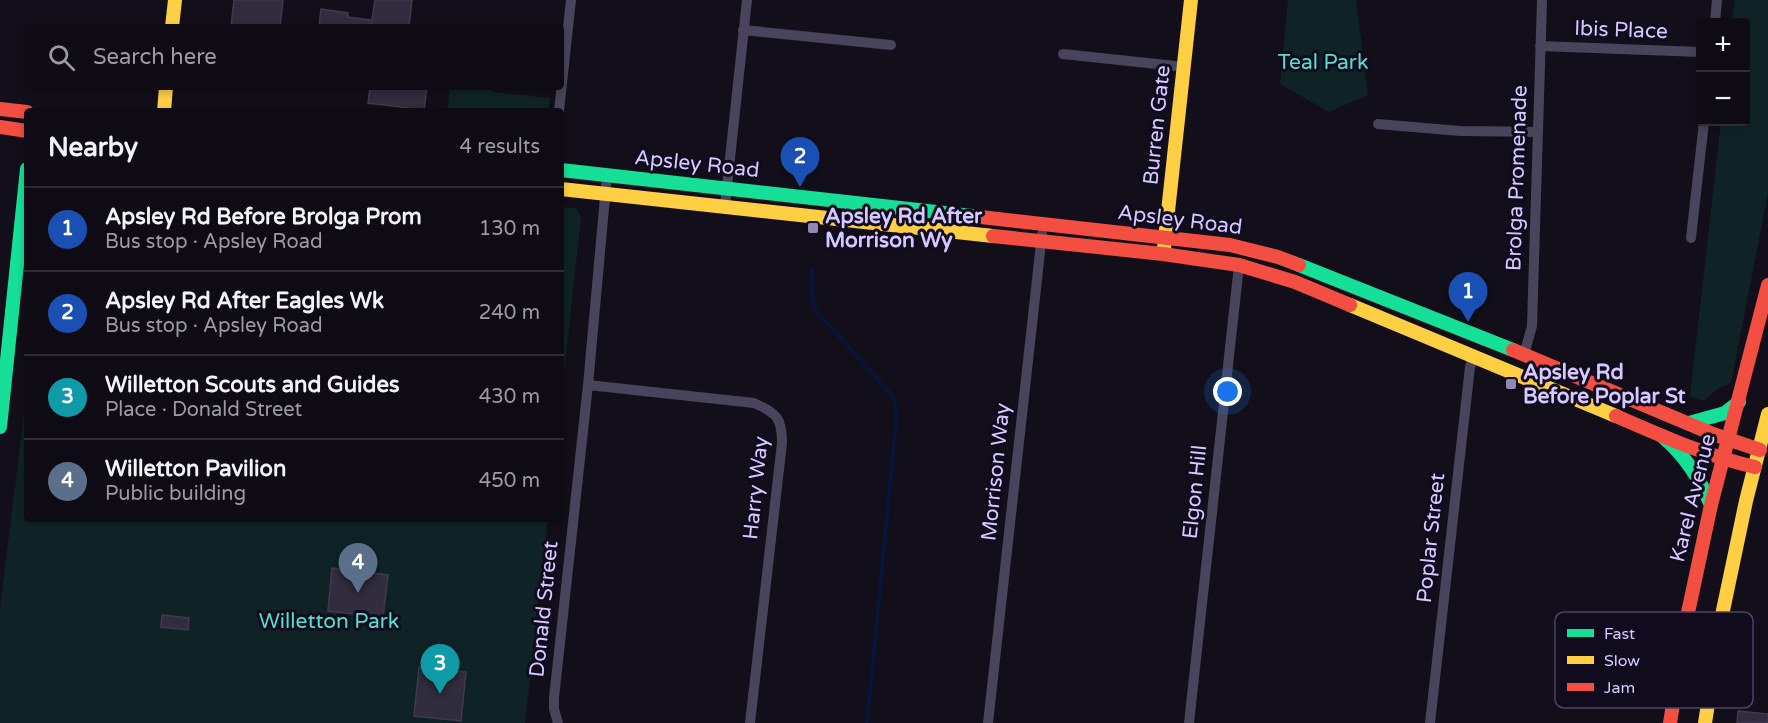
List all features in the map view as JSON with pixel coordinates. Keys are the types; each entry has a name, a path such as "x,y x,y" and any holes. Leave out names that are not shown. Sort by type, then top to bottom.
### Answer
{"main road":[{"path":"172,24 175,0"},
{"name":"Burren Gate","path":"1164,254 1191,0"},
{"path":"164,108 166,90"},
{"path":"0,109 24,112"},
{"path":"0,127 24,131"},
{"name":"Apsley Road","path":"564,170 1254,249 1760,450"},
{"name":"Apsley Road","path":"564,189 1164,254 1239,265 1295,282 1723,460 1755,467"},
{"path":"0,427 5,331 24,190"},
{"name":"Karel Avenue","path":"1688,612 1711,505 1768,285"},
{"path":"1689,423 1725,412 1739,402"},
{"path":"1723,612 1768,414"},
{"path":"1662,436 1676,447 1694,469 1711,505"},
{"name":"Karel Avenue","path":"1670,723 1672,708"},
{"path":"1705,723 1707,708"}],"street":[{"path":"564,65 571,0"},
{"path":"725,205 747,0"},
{"name":"Brolga Promenade","path":"1524,355 1532,326 1542,0"},
{"path":"1715,18 1717,0"},
{"path":"743,30 891,45"},
{"name":"Ibis Place","path":"1540,46 1696,52"},
{"path":"1063,54 1185,66"},
{"path":"559,108 561,90"},
{"path":"1378,124 1460,130 1538,132"},
{"path":"1690,238 1704,126"},
{"name":"Donald Street","path":"558,723 554,698 588,385 607,175"},
{"name":"Morrison Way","path":"988,723 1043,225"},
{"name":"Elgon Hill","path":"1189,723 1239,265"},
{"name":"Poplar Street","path":"1430,723 1470,367 1473,357"},
{"name":"Harry Way","path":"588,385 754,404 771,410 782,424 782,443 750,723"}],"green space":[{"name":"Teal Park","path":"1288,0 1356,0 1368,95 1329,112 1280,84"},
{"path":"1735,0 1768,0 1768,193 1731,383 1719,388 1703,401 1690,396 1721,126 1750,126 1750,18 1733,18"},
{"path":"450,90 493,90 493,92 550,98 548,108 447,108"},
{"path":"564,207 576,208 581,217 564,373"},
{"name":"Willetton Park","path":"24,414 24,522 548,522 525,723 0,723 0,607"}],"building":[{"path":"234,0 283,0 280,24 231,24"},
{"path":"375,0 412,0 409,24 371,24"},
{"path":"321,9 348,13 348,17 370,20 370,24 319,24"},
{"path":"370,90 427,90 424,108 368,103"},
{"path":"332,568 388,575 383,617 328,611"},
{"path":"162,615 189,618 188,630 161,627"},
{"path":"419,667 466,672 461,721 414,716"},
{"path":"1738,711 1768,714 1768,723 1737,723"}],"waterway":[{"path":"813,268 812,290 816,311 893,396 897,412 867,723"}],"traffic: fast":[{"path":"564,170 972,216"},
{"path":"0,427 24,198"},
{"path":"1299,265 1513,350"},
{"path":"1689,423 1725,413 1739,402"},
{"path":"1662,436 1691,468 1711,505"}],"traffic: slow":[{"path":"172,24 175,0"},
{"path":"1164,248 1191,0"},
{"path":"164,108 166,90"},
{"path":"564,189 993,236"},
{"path":"1350,305 1616,416"},
{"path":"1723,612 1746,501 1768,414"},
{"path":"1705,723 1707,708"}],"traffic: jam":[{"path":"0,109 24,112"},
{"path":"0,127 24,131"},
{"path":"972,216 1230,245 1278,257 1299,265"},
{"path":"993,236 1163,254 1239,265 1295,282 1350,305"},
{"path":"1688,612 1711,505 1768,285"},
{"path":"1513,350 1713,434 1760,450"},
{"path":"1616,416 1702,451 1755,467"},
{"path":"1670,723 1672,708"}],"place":[{"name":"Apsley Rd After Eagles Wk","path":"800,187"},
{"name":"Apsley Rd After Morrison Wy","path":"813,228"},
{"name":"Apsley Rd Before Brolga Prom","path":"1468,322"},
{"name":"Apsley Rd Before Poplar St","path":"1511,384"},
{"name":"Willetton Pavilion","path":"358,593"},
{"name":"Willetton Scouts and Guides","path":"440,694"}]}
